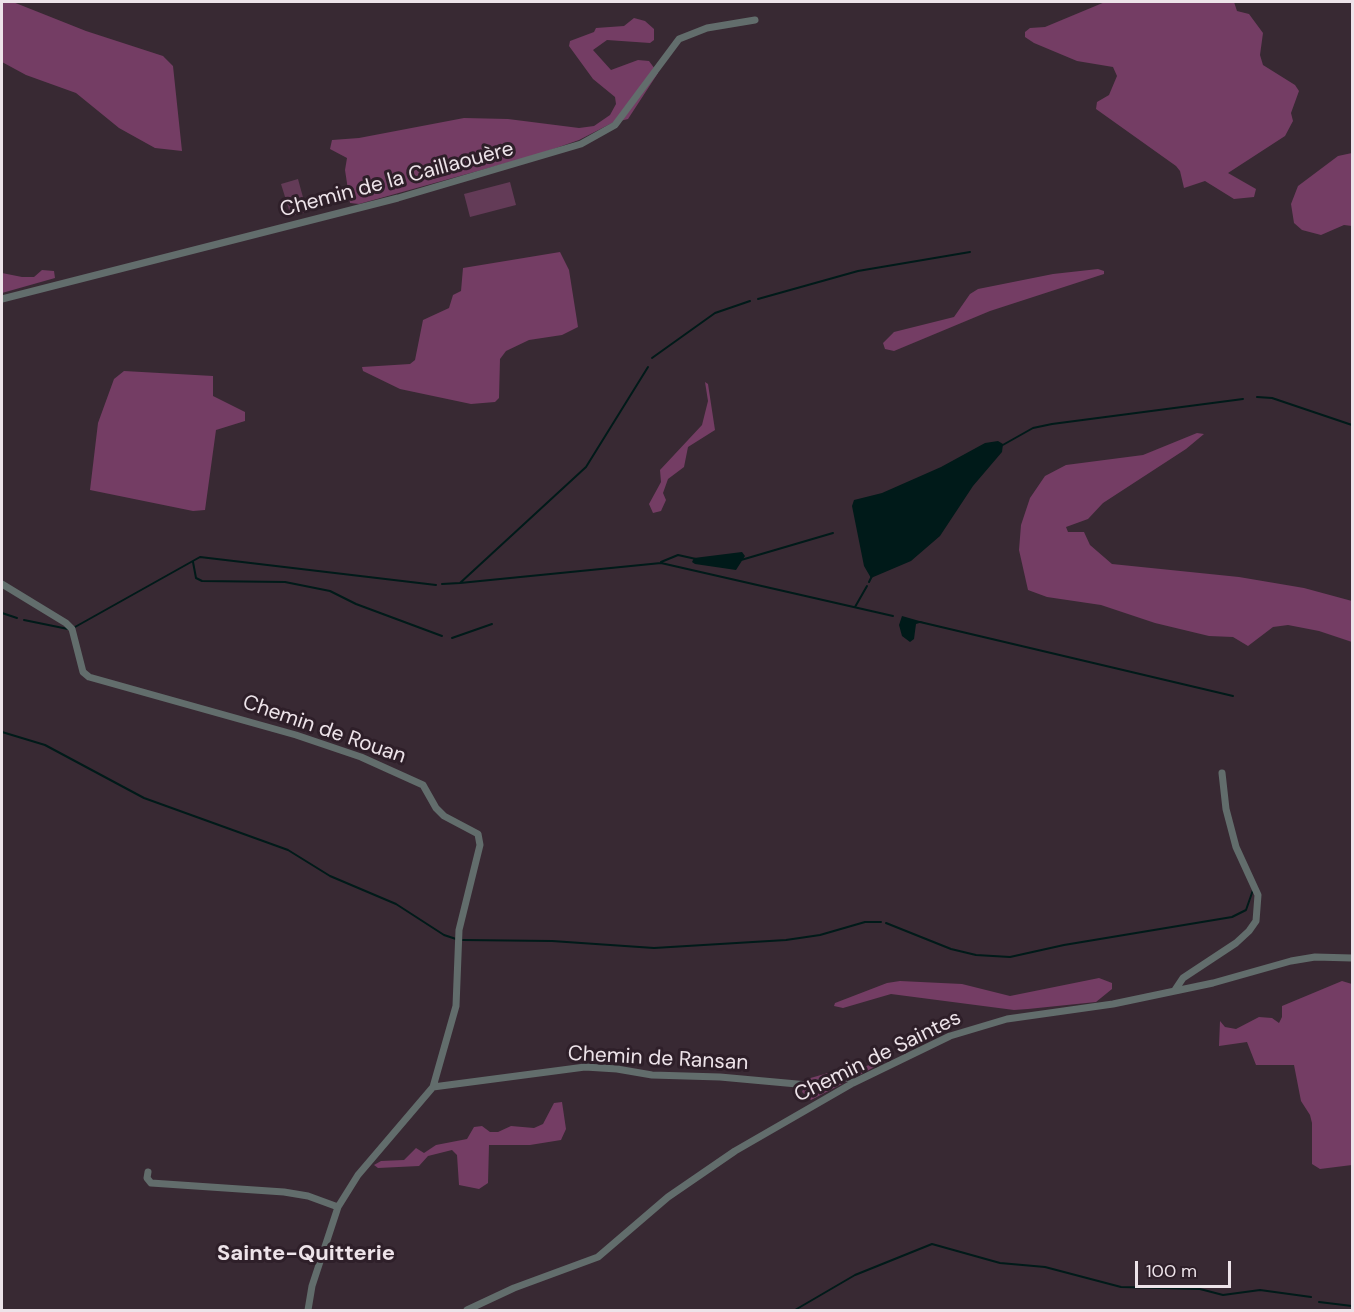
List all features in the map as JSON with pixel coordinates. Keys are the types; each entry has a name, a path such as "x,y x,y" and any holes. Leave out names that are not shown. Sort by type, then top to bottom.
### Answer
{"street":[{"name":"Chemin de la Caillaouère","path":"2,299 398,198 581,144 615,125 679,39 706,28 755,20"},
{"name":"Chemin de Rouan","path":"2,584 66,623 72,629 80,665 89,677 296,735 380,765 423,785 436,808 444,816 478,834 480,845 459,930 456,1006 433,1087"},
{"path":"1175,990 1183,978 1236,943 1256,921 1258,895 1236,847 1226,809 1222,774"},
{"name":"Chemin de Saintes","path":"467,1311 514,1288 598,1257 668,1197 735,1151 853,1083 942,1040 1007,1019 1113,1004 1238,977 1291,961 1315,957 1353,958"},
{"name":"Chemin de Ransan","path":"433,1087 585,1067 618,1069 652,1075 720,1077 808,1085 849,1078 853,1083"},
{"path":"308,1311 312,1286 338,1207 358,1175 433,1087"},
{"path":"148,1172 147,1178 151,1183 284,1192 308,1196 338,1207"}],"shaded area":[{"path":"2,2 13,2 86,31 163,56 173,66 182,151 155,148 119,128 76,93 26,75 2,62"},
{"path":"1105,2 1234,2 1237,11 1249,14 1263,33 1260,55 1263,65 1295,85 1299,91 1291,113 1293,121 1285,136 1228,173 1256,189 1254,197 1234,199 1205,181 1184,188 1180,171 1176,166 1096,109 1097,102 1109,95 1117,76 1113,67 1077,61 1025,37 1025,32 1030,28 1045,27"},
{"path":"634,18 645,21 654,29 654,40 650,43 607,40 593,50 611,70 638,60 649,61 658,73 628,119 612,123 579,140 539,154 359,204 350,203 345,170 347,158 330,149 332,140 359,138 464,118 508,119 579,128 594,126 610,115 616,104 615,97 593,79 569,46 570,41 594,32 596,28 624,26"},
{"path":"1352,153 1352,226 1344,225 1321,235 1302,230 1294,223 1291,204 1298,186 1338,156"},
{"path":"298,179 307,212 291,216 281,184"},
{"path":"510,182 516,205 470,217 464,194"},
{"path":"560,252 569,270 578,327 562,335 529,340 506,351 500,359 499,398 495,402 471,404 400,389 363,371 362,367 410,364 415,360 423,320 449,308 453,295 461,291 463,268"},
{"path":"1098,269 1104,271 1104,274 990,311 894,351 885,349 883,343 894,332 954,317 970,294 978,289 1053,274"},
{"path":"42,270 54,271 55,278 2,293 2,273 34,277"},
{"path":"124,371 213,376 213,396 245,412 245,421 216,430 205,510 193,511 90,490 98,423 114,379"},
{"path":"705,382 708,384 715,430 688,447 684,467 668,479 663,493 666,500 661,511 653,513 649,504 661,482 660,470 702,425 708,401"},
{"path":"1197,433 1204,434 1186,449 1103,503 1088,519 1066,527 1068,532 1084,532 1090,545 1112,564 1239,577 1304,588 1352,601 1352,642 1319,631 1288,625 1273,627 1248,646 1233,637 1209,636 1155,623 1101,605 1047,597 1028,590 1019,550 1021,525 1030,498 1045,476 1066,465 1143,455"},
{"path":"998,441 1003,444 1002,452 973,486 940,536 911,561 871,578 864,566 852,506 854,500 882,493 941,467 985,443"},
{"path":"742,552 745,556 736,570 692,562 694,558"},
{"path":"902,616 923,622 916,624 914,639 910,642 902,636 899,625"},
{"path":"1099,978 1112,983 1112,989 1096,1002 1014,1010 891,994 843,1008 834,1006 835,1003 887,983 900,981 962,984 1010,996"},
{"path":"1342,981 1352,984 1352,1165 1320,1169 1312,1164 1312,1123 1301,1101 1294,1065 1256,1065 1247,1042 1219,1046 1220,1021 1225,1027 1236,1029 1259,1017 1272,1018 1279,1023 1282,1017 1282,1006"},
{"path":"884,1059 888,1060 811,1100 802,1092 807,1079 842,1069 864,1067"},
{"path":"562,1102 566,1129 561,1140 530,1145 489,1145 488,1183 479,1189 459,1185 457,1155 452,1150 428,1156 419,1166 378,1168 374,1165 381,1161 404,1160 416,1148 424,1153 436,1145 467,1139 474,1127 482,1126 490,1132 498,1132 511,1126 534,1128 543,1124 554,1103"}],"waterway":[{"path":"758,299 858,271 970,252"},
{"path":"652,358 715,313 750,301"},
{"path":"442,584 460,583 586,467 648,367"},
{"path":"1257,397 1272,398 1352,425"},
{"path":"1001,446 1033,428 1052,424 1243,399"},
{"path":"741,560 833,533"},
{"path":"661,562 678,555 696,559"},
{"path":"75,627 200,557 436,585"},
{"path":"193,562 196,578 202,581 285,582 330,591 356,604 442,636"},
{"path":"460,583 661,563 893,616"},
{"path":"869,582 872,576"},
{"path":"855,607 867,586"},
{"path":"2,613 17,618"},
{"path":"24,620 68,629"},
{"path":"920,622 1233,696"},
{"path":"452,638 492,624"},
{"path":"2,732 45,745 144,798 288,850 330,876 396,904 444,935 456,939"},
{"path":"886,923 951,949 976,955 1010,957 1064,945 1232,917 1246,910 1253,890"},
{"path":"463,940 552,941 654,948 786,940 820,935 865,922 881,922"},
{"path":"795,1310 855,1275 932,1244 1000,1263 1045,1267 1121,1287 1200,1289 1223,1295 1260,1290 1311,1297"},
{"path":"1319,1302 1352,1306"}],"district":[{"name":"Sainte-Quitterie","path":"306,1254"}]}
